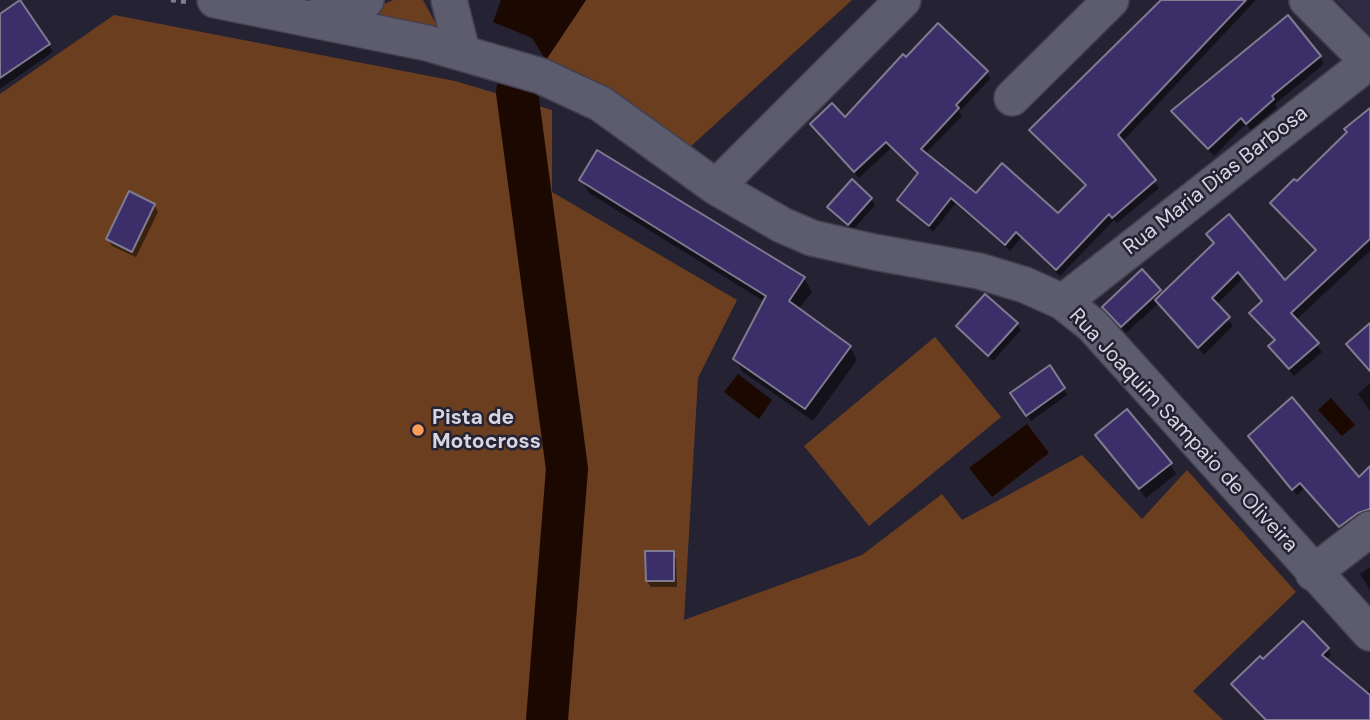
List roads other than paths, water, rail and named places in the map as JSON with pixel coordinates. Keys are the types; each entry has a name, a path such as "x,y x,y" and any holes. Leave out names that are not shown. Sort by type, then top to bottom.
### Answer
{"street":[{"name":"Rua Joaquim Sampaio de Oliveira","path":"215,0 313,18 462,51 541,76 583,94 716,187 782,225 812,238 979,271 1026,285 1063,302 1092,325 1313,573 1370,633"},
{"name":"Rua Joaquim Sampaio de Oliveira","path":"313,18 366,0"},
{"path":"449,0 462,51"},
{"path":"716,187 902,0"},
{"path":"1012,98 1111,0"},
{"path":"1307,0 1370,61"},
{"name":"Rua Maria Dias Barbosa","path":"1063,302 1370,61"},
{"path":"1313,573 1370,529"}],"waterway":[{"path":"517,92 567,469 547,720"}],"place":[{"name":"Pista de Motocross","path":"418,430"}]}
